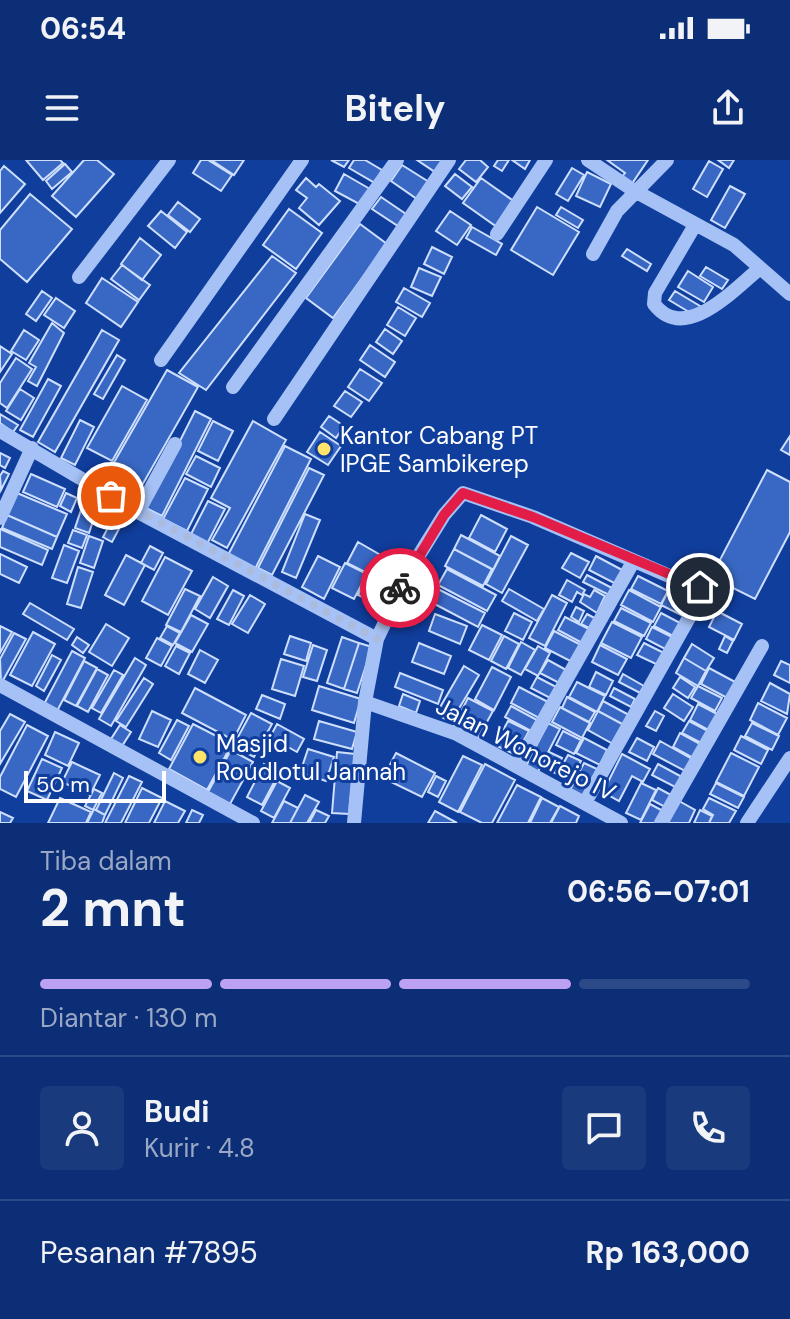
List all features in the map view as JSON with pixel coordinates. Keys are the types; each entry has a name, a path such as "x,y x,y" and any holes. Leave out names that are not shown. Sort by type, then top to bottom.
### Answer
{"street":[{"path":"79,277 169,160"},
{"path":"161,360 302,160"},
{"path":"233,387 397,160"},
{"path":"274,419 449,160"},
{"path":"497,234 546,160"},
{"path":"588,160 633,190 734,245 790,294"},
{"path":"593,254 617,211 633,190 667,160"},
{"path":"695,225 655,293 654,304 661,313 671,318 701,315 759,269"},
{"path":"0,431 138,512 377,639"},
{"path":"138,512 175,444"},
{"path":"0,518 32,448"},
{"path":"354,823 365,702 377,639 411,568 444,515 463,493 533,517 633,562 700,587 703,598 586,801"},
{"path":"518,765 633,562"},
{"path":"661,823 762,646"},
{"path":"0,685 253,823"},
{"name":"Jalan Wonorejo IV","path":"365,702 457,734 586,801 621,823"},
{"path":"747,823 790,758"}],"building":[{"path":"26,160 60,160 63,163 43,180"},
{"path":"84,160 97,160 114,174 76,217 52,196"},
{"path":"201,160 208,160 232,175 221,191 193,173"},
{"path":"211,160 244,160 234,175"},
{"path":"331,160 349,160 344,167"},
{"path":"354,160 365,160 382,170 375,183 349,168"},
{"path":"417,160 443,160 435,172"},
{"path":"466,160 480,160 488,167 476,182 459,169"},
{"path":"498,160 509,160 502,171 494,166"},
{"path":"512,160 530,160 525,169"},
{"path":"607,160 648,160 631,185 621,178 625,173"},
{"path":"718,160 734,160 729,168"},
{"path":"709,161 723,169 707,197 693,189"},
{"path":"65,164 72,172 52,189 46,181"},
{"path":"402,165 429,182 417,199 391,181"},
{"path":"4,166 25,184 0,213 0,171"},
{"path":"572,168 584,175 568,201 556,194"},
{"path":"587,172 611,184 600,207 576,196"},
{"path":"344,174 370,189 361,205 335,191"},
{"path":"455,174 472,187 462,199 445,186"},
{"path":"306,178 340,201 319,225 299,208 307,198 296,190"},
{"path":"481,178 515,202 497,227 463,203"},
{"path":"730,186 745,194 725,228 711,220"},
{"path":"30,194 72,229 27,282 0,259 0,230"},
{"path":"381,197 406,214 398,226 372,209"},
{"path":"178,202 200,219 190,232 168,215"},
{"path":"537,207 579,232 553,275 511,250"},
{"path":"561,207 583,220 578,228 556,215"},
{"path":"289,209 322,233 296,269 263,245"},
{"path":"161,211 187,232 175,248 148,226"},
{"path":"450,211 471,225 457,245 436,231"},
{"path":"360,224 387,244 333,318 306,298"},
{"path":"472,227 502,244 496,255 466,238"},
{"path":"140,238 161,255 142,280 121,264"},
{"path":"432,247 452,257 444,274 424,264"},
{"path":"627,249 651,264 647,271 622,256"},
{"path":"272,256 296,273 206,390 179,373"},
{"path":"122,265 150,285 139,300 111,279"},
{"path":"706,267 728,280 722,289 700,276"},
{"path":"419,268 441,277 432,296 411,287"},
{"path":"688,271 713,287 704,302 678,287"},
{"path":"102,278 138,302 121,327 86,303"},
{"path":"404,288 430,303 422,317 396,302"},
{"path":"42,291 52,298 36,321 26,314"},
{"path":"675,291 700,306 694,315 669,300"},
{"path":"56,298 75,311 64,328 44,315"},
{"path":"398,307 416,318 405,336 387,325"},
{"path":"52,323 64,333 37,386 28,381 36,367 29,363"},
{"path":"385,329 402,341 393,354 376,342"},
{"path":"24,330 39,340 26,360 11,351"},
{"path":"102,330 119,340 55,452 38,442"},
{"path":"370,345 395,362 385,377 360,360"},
{"path":"0,346 12,354 0,372"},
{"path":"117,355 125,360 103,399 94,394"},
{"path":"16,358 32,369 7,408 0,403 0,383"},
{"path":"360,369 382,383 369,401 348,387"},
{"path":"167,370 198,387 132,503 101,485"},
{"path":"48,379 61,386 33,437 20,430"},
{"path":"122,386 147,400 112,461 87,448"},
{"path":"20,389 34,398 21,420 6,411"},
{"path":"345,391 362,402 351,417 334,406"},
{"path":"195,411 211,419 162,516 146,508"},
{"path":"0,414 18,425 13,432 0,423"},
{"path":"329,416 344,426 336,438 321,427"},
{"path":"80,420 94,427 75,465 61,458"},
{"path":"213,421 233,431 218,461 198,451"},
{"path":"253,421 286,440 227,548 212,540 230,508 211,498"},
{"name":"Kantor Cabang PT IPGE Sambikerep","path":"320,432 341,446 328,465 307,452"},
{"path":"790,436 790,455 781,450"},
{"path":"285,446 311,459 255,569 228,555"},
{"path":"0,453 10,458 5,468 0,465"},
{"path":"196,456 220,468 211,487 186,474"},
{"path":"309,468 324,475 272,575 258,568"},
{"path":"767,470 790,482 790,532 755,599 711,577"},
{"path":"3,471 9,474 1,490 0,476"},
{"path":"31,474 65,489 57,507 23,492"},
{"path":"185,478 208,489 187,531 163,519"},
{"path":"17,493 67,514 57,537 7,515"},
{"path":"66,493 77,498 71,512 60,506"},
{"path":"208,501 225,509 207,544 190,536"},
{"path":"83,504 97,509 89,533 75,528"},
{"path":"305,514 320,520 296,578 282,572"},
{"path":"7,515 57,537 52,549 2,528"},
{"path":"481,515 507,529 495,552 469,538"},
{"path":"110,524 119,529 112,542 103,537"},
{"path":"0,529 48,550 42,565 0,547"},
{"path":"73,530 87,535 82,548 68,543"},
{"path":"461,535 500,556 493,570 454,549"},
{"path":"89,536 103,541 94,568 80,563"},
{"path":"511,536 528,545 502,593 486,584"},
{"path":"358,542 396,564 375,603 358,595 369,574 347,563"},
{"path":"64,545 79,551 67,583 52,578"},
{"path":"150,546 163,553 154,570 141,563"},
{"path":"454,549 492,569 483,586 445,566"},
{"path":"571,553 589,562 580,578 562,568"},
{"path":"0,554 27,567 19,583 0,574"},
{"path":"126,555 145,565 124,605 105,595"},
{"path":"318,556 340,567 324,599 302,587"},
{"path":"596,556 624,571 616,584 589,570"},
{"path":"165,557 192,571 168,615 142,601"},
{"path":"345,563 367,574 354,599 332,588"},
{"path":"78,567 93,572 81,608 67,604"},
{"path":"447,569 496,595 487,611 438,585"},
{"path":"587,575 612,588 609,595 583,582"},
{"path":"638,576 668,591 661,604 631,589"},
{"path":"213,577 228,586 210,618 195,609"},
{"path":"567,580 585,590 582,595 577,592 572,602 559,595"},
{"path":"434,587 485,613 478,627 427,600"},
{"path":"670,588 693,600 685,617 661,605"},
{"path":"185,589 200,596 181,632 166,625"},
{"path":"509,589 544,609 537,621 502,601"},
{"path":"233,590 244,596 229,625 217,619"},
{"path":"594,590 605,596 597,613 580,602 584,594 590,597"},
{"path":"629,590 661,607 653,622 621,605"},
{"path":"250,595 265,604 248,633 232,624"},
{"path":"552,595 567,603 545,646 529,638"},
{"path":"30,603 74,629 67,640 23,614"},
{"path":"576,607 584,611 579,622 571,617"},
{"path":"621,608 651,623 644,636 614,621"},
{"path":"717,611 742,624 734,640 709,627"},
{"path":"514,613 532,622 523,640 505,631"},
{"path":"661,613 682,624 675,637 654,626"},
{"path":"435,614 467,626 460,644 429,631"},
{"path":"587,614 598,620 593,630 581,624"},
{"path":"191,615 208,624 192,652 175,643"},
{"path":"565,617 591,630 584,644 558,630"},
{"path":"612,622 642,637 631,658 601,643"},
{"path":"106,624 129,638 112,666 89,652"},
{"path":"482,625 502,635 489,660 469,650"},
{"path":"0,626 12,632 0,653"},
{"path":"167,626 180,633 173,645 160,638"},
{"path":"652,627 674,638 667,650 646,639"},
{"path":"554,631 583,646 574,663 545,648"},
{"path":"33,632 55,644 32,686 10,675"},
{"path":"14,633 26,639 1,684 0,659"},
{"path":"290,636 311,643 306,661 284,654"},
{"path":"504,636 519,644 506,669 491,661"},
{"path":"725,636 733,641 727,653 719,649"},
{"path":"77,637 89,645 83,653 72,645"},
{"path":"342,637 359,643 344,689 327,683"},
{"path":"157,638 172,646 161,666 146,658"},
{"path":"521,642 535,650 521,675 508,668"},
{"path":"359,643 372,647 357,693 344,689"},
{"path":"419,643 451,656 444,674 412,662"},
{"path":"644,643 664,653 658,665 637,655"},
{"path":"692,644 714,658 706,671 684,658"},
{"path":"313,645 327,650 317,681 303,677"},
{"path":"600,645 627,659 618,675 592,662"},
{"path":"176,646 190,653 179,674 165,666"},
{"path":"538,646 550,653 538,676 525,669"},
{"path":"200,650 218,660 205,683 188,674"},
{"path":"72,651 85,658 56,713 43,706"},
{"path":"52,655 61,660 44,691 36,686"},
{"path":"135,658 146,665 111,726 99,719"},
{"path":"684,658 706,671 698,686 676,673"},
{"path":"281,659 304,666 295,696 272,689"},
{"path":"548,660 568,671 561,684 540,673"},
{"path":"84,661 97,668 76,706 64,700"},
{"path":"781,661 790,665 790,683 774,675"},
{"path":"464,666 479,675 451,722 436,714"},
{"path":"492,667 511,677 494,710 475,699"},
{"path":"709,668 737,683 729,699 701,684"},
{"path":"97,669 108,675 88,712 77,706"},
{"path":"114,670 123,675 101,713 92,708"},
{"path":"596,672 613,681 606,695 589,687"},
{"path":"400,673 443,690 438,704 395,687"},
{"path":"623,674 644,686 640,693 619,682"},
{"path":"537,677 558,688 552,699 531,688"},
{"path":"680,677 695,687 688,698 673,688"},
{"path":"144,678 153,684 126,727 116,721"},
{"path":"577,682 605,696 597,712 569,697"},
{"path":"770,683 790,694 787,714 761,701"},
{"path":"319,686 361,699 354,723 312,710"},
{"path":"698,686 722,698 715,711 691,698"},
{"path":"519,687 548,702 539,718 511,703"},
{"path":"195,688 246,715 233,740 182,713"},
{"path":"614,688 635,699 631,707 610,696"},
{"path":"403,694 420,701 416,713 399,706"},
{"path":"673,694 693,707 684,721 664,708"},
{"path":"262,695 285,704 280,719 256,709"},
{"path":"567,697 595,712 589,722 562,708"},
{"path":"468,698 493,711 477,740 453,727"},
{"path":"603,701 629,715 624,725 598,711"},
{"path":"758,703 787,718 778,735 750,720"},
{"path":"698,704 719,715 710,731 690,720"},
{"path":"511,706 537,720 531,731 505,717"},
{"path":"560,707 590,723 582,738 552,722"},
{"path":"152,711 171,720 158,747 139,739"},
{"path":"598,711 624,725 613,744 588,730"},
{"path":"655,711 664,716 656,731 646,726"},
{"path":"251,713 272,724 254,757 233,746"},
{"path":"10,714 25,722 0,764 0,731"},
{"path":"177,720 189,726 171,760 159,753"},
{"path":"319,721 357,732 352,749 314,739"},
{"path":"508,721 529,731 516,755 495,745"},
{"path":"689,721 710,732 703,744 682,733"},
{"path":"548,723 560,729 538,772 526,766"},
{"path":"752,723 779,736 772,750 745,736"},
{"name":"Masjid Roudlotul Jannah","path":"193,724 232,744 207,790 169,769"},
{"path":"277,724 304,739 297,752 270,737"},
{"path":"27,725 48,736 16,797 0,789 0,777"},
{"path":"120,725 131,732 122,746 111,739"},
{"path":"563,731 581,740 574,754 556,745"},
{"path":"55,732 79,743 68,766 45,755"},
{"path":"680,733 702,745 695,759 673,747"},
{"path":"741,736 768,750 761,764 734,750"},
{"path":"584,738 607,750 600,765 576,753"},
{"path":"637,738 654,747 647,761 629,752"},
{"path":"660,741 692,759 685,771 653,754"},
{"path":"308,749 334,757 326,781 300,773"},
{"path":"231,750 253,762 230,804 208,792"},
{"path":"337,752 355,754 349,814 332,813"},
{"path":"549,752 562,758 555,773 542,766"},
{"path":"396,753 435,773 422,797 383,778"},
{"path":"731,753 759,767 744,796 716,782"},
{"path":"622,754 650,769 643,782 632,776 619,801 603,792"},
{"path":"568,755 581,761 571,780 558,773"},
{"path":"463,756 482,765 458,812 439,802"},
{"path":"42,759 62,768 47,800 27,791"},
{"path":"72,762 100,775 90,795 62,782"},
{"path":"584,763 597,769 584,797 570,790"},
{"path":"264,764 279,773 262,805 247,797"},
{"path":"485,764 515,780 492,823 482,823 460,812"},
{"path":"658,764 682,777 677,788 652,775"},
{"path":"114,773 123,778 105,815 96,810"},
{"path":"129,776 142,782 121,823 105,823"},
{"path":"436,776 446,781 438,797 428,792"},
{"path":"277,781 290,788 274,818 261,811"},
{"path":"641,783 656,790 641,820 626,813"},
{"path":"716,783 744,797 738,808 710,794"},
{"path":"517,785 541,797 528,823 497,823"},
{"path":"142,788 162,798 149,823 125,823"},
{"path":"658,788 671,795 665,807 652,800"},
{"path":"94,789 102,793 93,810 85,806"},
{"path":"305,795 319,802 307,823 290,823"},
{"path":"60,798 91,812 86,823 48,823"},
{"path":"542,798 559,807 550,823 530,823"},
{"path":"709,798 736,811 729,823 709,823 713,815 703,809"},
{"path":"165,801 185,811 178,823 154,823"},
{"path":"284,801 298,808 290,823 272,823"},
{"path":"679,801 695,810 689,823 668,823"},
{"path":"650,804 663,811 657,823 640,823"},
{"path":"560,806 579,816 576,823 551,823"},
{"path":"94,809 105,815 102,823 87,823"},
{"path":"192,810 203,815 199,823 186,823"},
{"path":"316,810 329,816 325,823 309,823"},
{"path":"700,810 712,816 709,823 694,823"},
{"path":"435,811 457,823 428,823"},
{"path":"0,812 13,818 10,823 0,823"}],"way so far":[{"path":"111,496 197,545 377,639 400,588"}],"place":[{"name":"Kantor Cabang PT IPGE Sambikerep","path":"324,449"},
{"name":"Masjid Roudlotul Jannah","path":"200,757"}],"route":[{"path":"400,588 444,515 463,493 533,517 633,562 700,587"}]}
